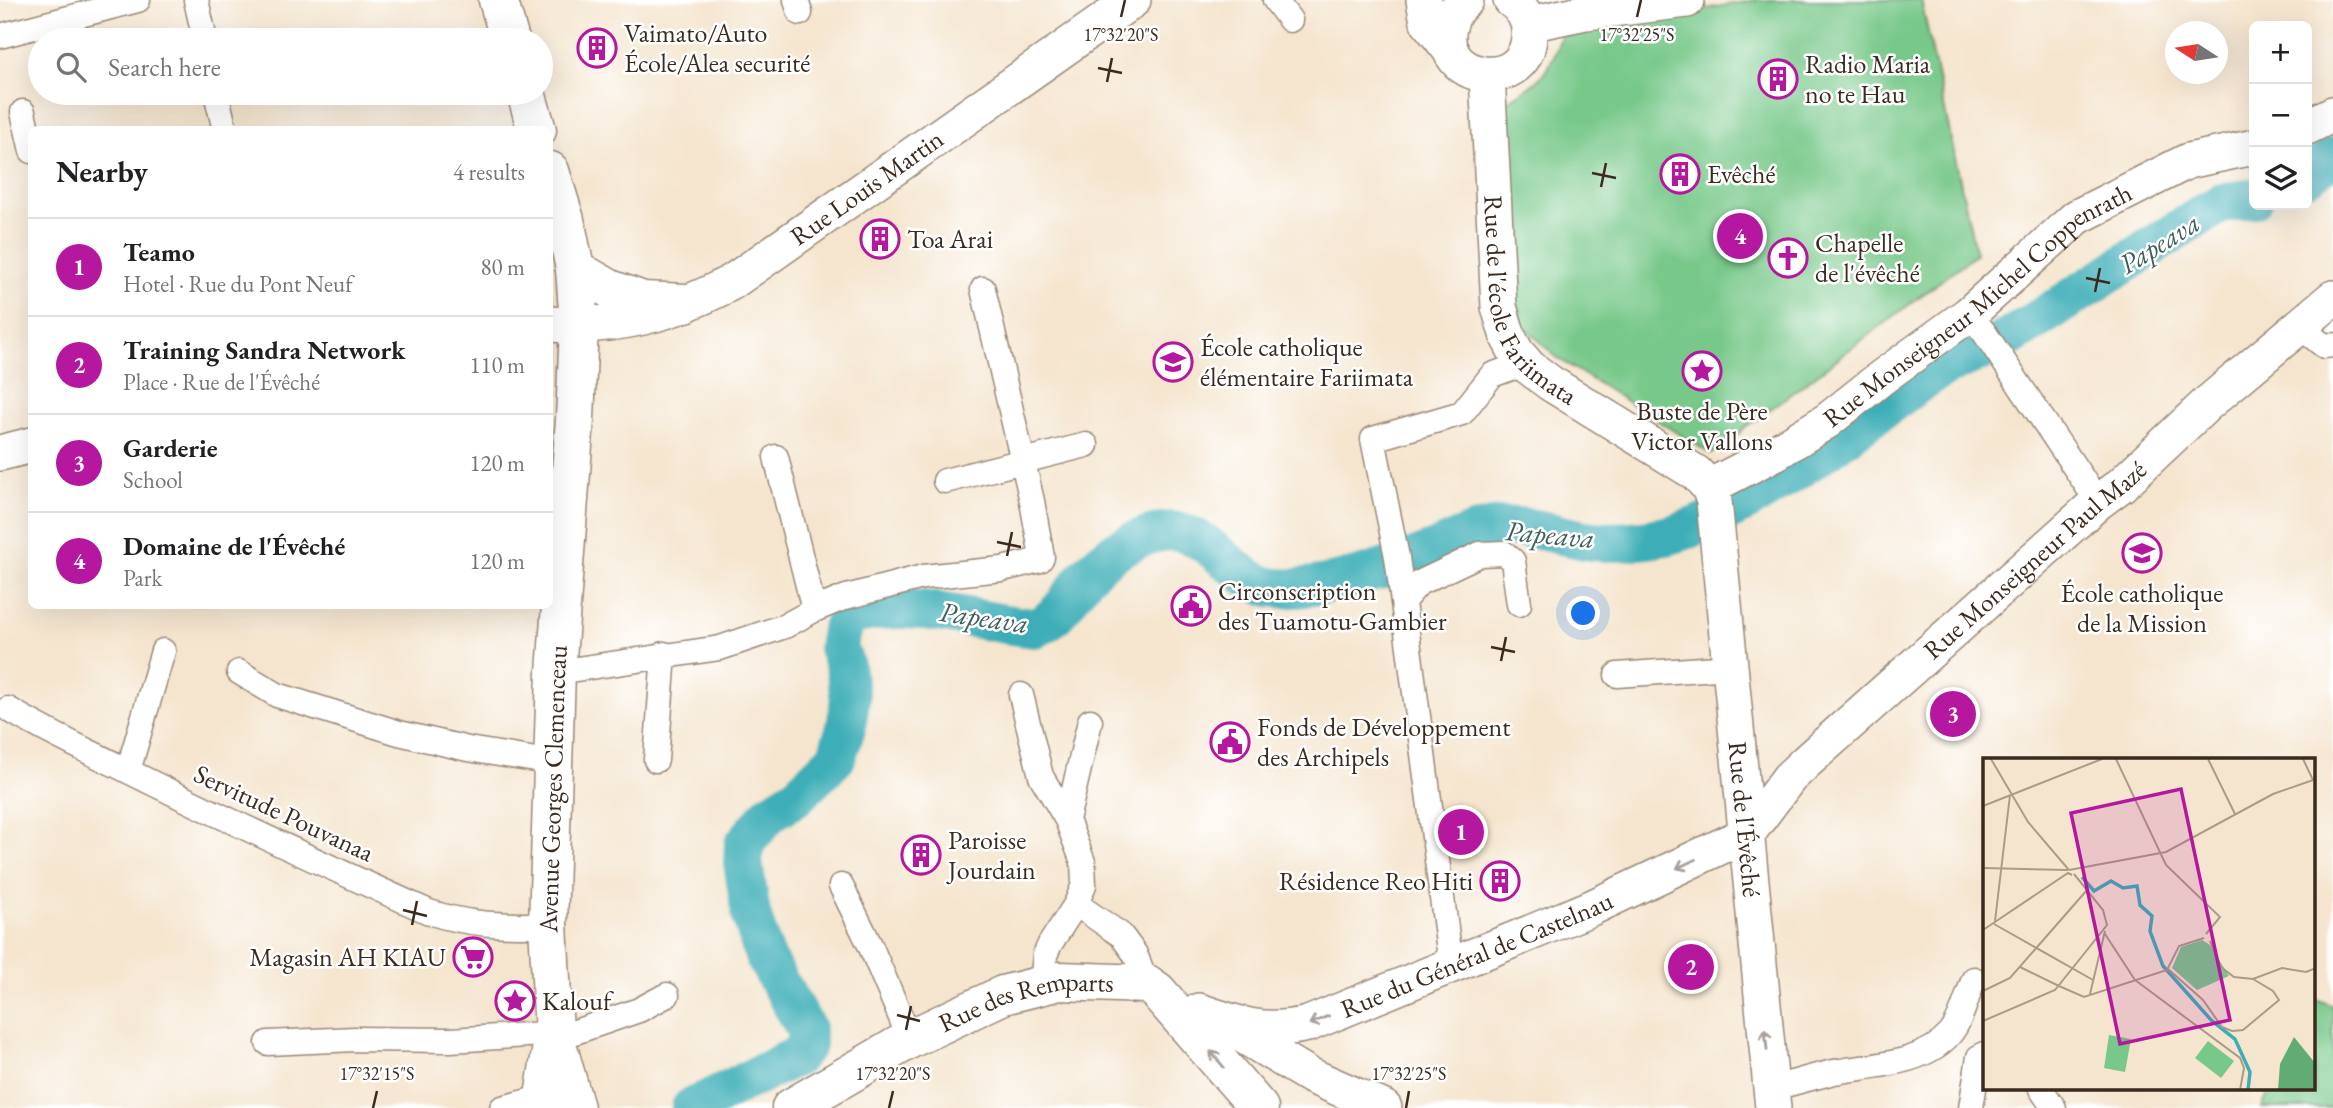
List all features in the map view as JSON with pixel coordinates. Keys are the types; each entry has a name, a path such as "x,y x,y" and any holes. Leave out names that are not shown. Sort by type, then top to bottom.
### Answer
{"main road":[{"path":"498,0 506,28"},
{"name":"Rue Louis Martin","path":"564,325 623,323 685,303 732,282 1133,0"},
{"path":"1424,0 1429,22 1459,63 1487,75 1508,71 1527,50 1520,12 1586,12 1687,0"},
{"path":"1451,51 1447,34 1451,19 1466,0"},
{"name":"Rue de l'école Fariimata","path":"1487,75 1499,307 1507,337 1530,367 1550,383 1684,465 1713,506"},
{"path":"530,105 536,126"},
{"path":"2312,124 2333,114"},
{"name":"Rue Monseigneur Michel Coppenrath","path":"1713,506 1775,453 1827,421 1881,377 1977,323 2077,217 2188,161 2249,148"},
{"name":"Avenue Georges Clemenceau","path":"553,181 565,220 575,269 564,325 558,521 548,925 554,1086"},
{"path":"575,269 610,289 643,301 685,303"},
{"name":"Rue Monseigneur Paul Mazé","path":"1747,834 1789,778 2120,485 2208,403 2333,298"},
{"path":"0,453 28,445"},
{"name":"Rue de l'Évêché","path":"1713,506 1772,1098"},
{"name":"Rue du Général de Castelnau","path":"1199,1011 1235,1024 1283,1030 1307,1024 1451,967 1657,878 1747,834"},
{"name":"Rue des Remparts","path":"792,1108 910,1039 1003,995 1059,981 1152,987"},
{"path":"1152,987 1309,1075 1384,1108"},
{"path":"1152,987 1244,1103"},
{"path":"554,1086 586,1108"}],"street":[{"path":"31,28 138,0"},
{"path":"196,0 202,28"},
{"path":"1275,0 1290,20"},
{"path":"0,36 28,29"},
{"path":"219,105 224,126"},
{"path":"23,112 28,134"},
{"path":"556,672 664,654 720,648 785,626 846,597 923,577 1002,569 1040,560 1042,557 1023,460 983,289"},
{"path":"1977,323 2098,502"},
{"path":"2299,326 2324,346 2333,345"},
{"path":"1451,967 1397,557 1373,439 1462,413 1492,375 1511,368 1530,367"},
{"path":"945,481 1086,445"},
{"path":"776,457 814,610"},
{"path":"1402,592 1480,554 1504,553 1513,561 1519,604"},
{"path":"128,771 163,650"},
{"path":"656,760 664,654"},
{"path":"1617,675 1731,667"},
{"path":"239,672 277,695 399,733 468,749 554,763"},
{"path":"1021,695 1041,776 1067,820 1083,862 1084,885 1076,904 1050,944 1045,956 1042,984"},
{"name":"Servitude Pouvanaa","path":"8,709 41,729 291,850 429,912 487,926 548,925"},
{"path":"1067,820 1090,721"},
{"path":"841,886 870,945 910,1039"},
{"path":"1076,904 1121,935 1135,954 1152,987"},
{"path":"1772,1098 1833,1073 1880,1065 1920,1054 1940,1044 1953,1031 1974,979"},
{"path":"502,1108 554,1086 575,1032 639,1010 667,995"},
{"path":"268,1043 355,1039 462,1040 554,1086"},
{"path":"1971,1108 1979,1057 1983,1055"},
{"path":"2042,1090 2054,1108"}],"green space":[{"path":"1755,0 1921,0 1976,254 1711,454 1556,357 1521,323 1504,219 1503,104 1541,77 1552,60 1561,35"},
{"path":"2316,999 2333,1006 2333,1108 2262,1108 2270,1090 2316,1090"}],"waterway":[{"name":"Papeava","path":"2312,172 2333,157"},
{"name":"Papeava","path":"691,1108 797,1056 806,1045 806,1029 764,956 751,914 743,862 744,844 770,813 797,796 836,758 846,728 850,699 845,666 838,647 847,617 871,611 918,610 1035,628 1058,612 1086,576 1102,561 1130,543 1161,532 1177,532 1193,537 1248,577 1263,585 1278,588 1315,586 1358,576 1418,557 1490,528 1531,528 1604,542 1666,536 1700,525 1769,489 1931,375 2010,337 2222,203 2249,199"}],"place":[{"name":"Vaimato/Auto École/Alea securité","path":"597,48"},
{"name":"Radio Maria no te Hau","path":"1778,79"},
{"name":"Evêché","path":"1680,174"},
{"name":"Domaine de l'Évêché","path":"1740,236"},
{"name":"Toa Arai","path":"880,239"},
{"name":"Chapelle de l'évêché","path":"1788,258"},
{"name":"École catholique élémentaire Fariimata","path":"1173,362"},
{"name":"Buste de Père Victor Vallons","path":"1702,371"},
{"name":"École catholique de la Mission","path":"2142,553"},
{"name":"Circonscription des Tuamotu-Gambier","path":"1191,606"},
{"name":"Garderie","path":"1953,714"},
{"name":"Fonds de Développement des Archipels","path":"1230,742"},
{"name":"Teamo","path":"1461,832"},
{"name":"Paroisse Jourdain","path":"921,855"},
{"name":"Résidence Reo Hiti","path":"1500,881"},
{"name":"Magasin AH KIAU","path":"473,957"},
{"name":"Training Sandra Network","path":"1691,967"},
{"name":"Kalouf","path":"515,1001"}]}
